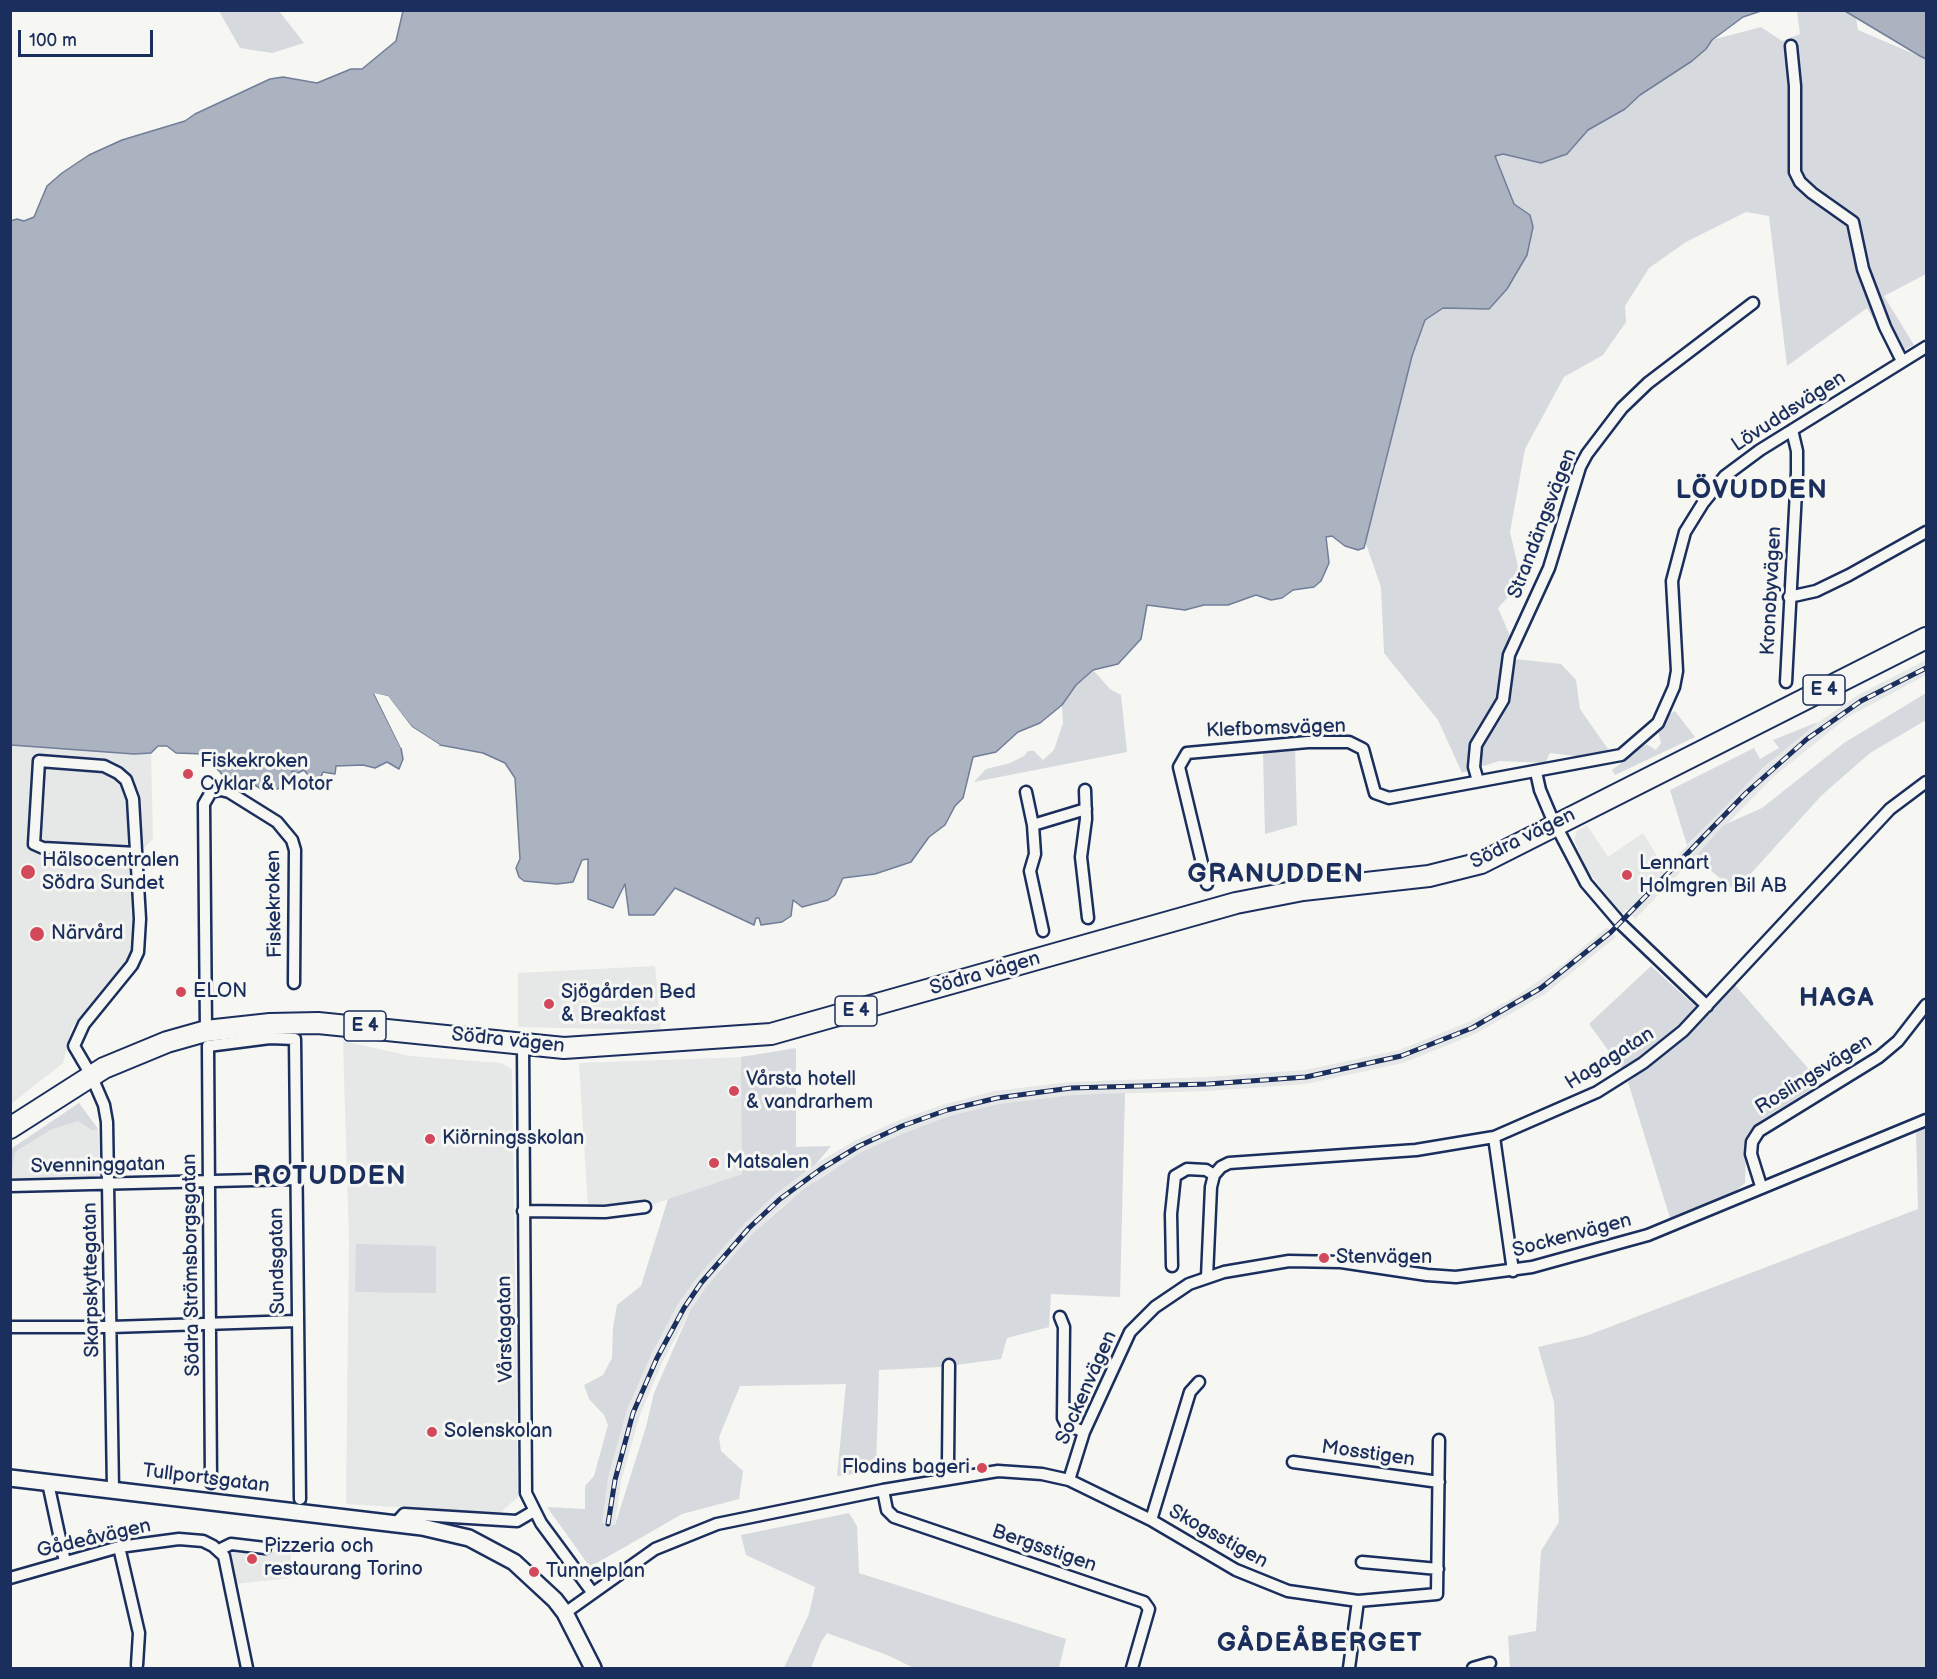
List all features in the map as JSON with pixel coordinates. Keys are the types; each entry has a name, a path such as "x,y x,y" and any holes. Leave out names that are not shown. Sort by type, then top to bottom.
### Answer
{"highway":[{"name":"Södra vägen","path":"10,1128 91,1075 167,1042 207,1039 270,1024 318,1023 523,1045 573,1048 771,1034 1236,903 1303,890 1420,878 1481,863 1926,638"}],"main road":[{"name":"Tullportsgatan","path":"10,1478 396,1523 447,1532 485,1545 505,1556 544,1589 565,1613 593,1668"}],"street":[{"path":"1791,46 1795,86 1795,172 1800,182 1812,193 1853,222 1857,232 1863,269 1885,327 1902,362"},
{"name":"Strandängsvägen","path":"1478,782 1474,767 1476,745 1503,700 1509,656 1549,568 1580,467 1587,454 1622,408 1648,382 1753,303"},
{"name":"Lövuddsvägen","path":"1536,772 1622,755 1658,723 1674,687 1677,671 1672,581 1685,532 1702,503 1725,476 1792,430 1926,347"},
{"name":"Kronobyvägen","path":"1786,682 1797,472 1797,451 1792,430"},
{"path":"1789,597 1816,591 1926,532"},
{"name":"Klefbomsvägen","path":"1207,884 1179,767 1187,753 1308,742 1348,742 1363,749 1373,787 1381,797 1426,792 1536,772"},
{"path":"39,761 104,766 126,780 133,799 136,853 42,848 34,844 39,761"},
{"path":"1536,772 1540,790 1574,863 1596,896 1707,1006"},
{"name":"Hagagatan","path":"1214,1174 1229,1163 1387,1153 1494,1137 1574,1104 1621,1078 1670,1043 1890,809 1926,782"},
{"name":"Fiskekroken","path":"207,1039 204,804 211,792 221,790 229,792 277,822 291,840 295,850 294,983"},
{"path":"1085,790 1086,809 1081,857 1088,918"},
{"path":"1026,792 1033,825 1035,854 1030,871 1043,931"},
{"path":"1033,825 1086,809"},
{"name":"Skarpskyttegatan","path":"113,1489 107,1122 104,1105 91,1075 76,1050 75,1041 84,1024 132,965 138,952 140,920 136,853"},
{"name":"Roslingsvägen","path":"1761,1186 1751,1154 1752,1142 1759,1131 1879,1057 1898,1041 1926,1005"},
{"name":"Sundsgatan","path":"207,1039 295,1039 300,1499"},
{"name":"Södra Strömsborgsgatan","path":"207,1039 211,1483"},
{"name":"Vårstagatan","path":"523,1045 526,1493 534,1511 592,1592"},
{"name":"Sockenvägen","path":"1069,1480 1084,1432 1130,1332 1143,1318 1174,1293 1207,1277 1289,1260 1341,1262 1456,1277 1513,1271 1648,1235 1761,1186 1926,1120"},
{"path":"1494,1137 1513,1271"},
{"path":"1172,1266 1171,1214 1175,1176 1187,1169 1206,1170 1214,1174 1211,1187 1207,1277"},
{"name":"Svenninggatan","path":"10,1186 295,1179"},
{"path":"523,1210 605,1212 645,1207"},
{"path":"1060,1317 1064,1327 1063,1418 1066,1424 1084,1432"},
{"path":"10,1327 111,1327 297,1321"},
{"path":"949,1365 947,1375 948,1463 951,1477"},
{"path":"1151,1520 1190,1392 1199,1382"},
{"name":"Mosstigen","path":"1358,1602 1437,1594 1439,1440"},
{"name":"Mosstigen","path":"1293,1462 1438,1482"},
{"path":"565,1613 655,1549 717,1524 976,1472 1020,1471 1069,1480"},
{"name":"Skogsstigen","path":"1069,1480 1151,1520 1236,1570 1263,1582 1302,1594 1358,1602"},
{"path":"48,1483 65,1562"},
{"name":"Bergsstigen","path":"883,1490 887,1510 894,1517 1144,1602 1149,1609 1132,1668"},
{"name":"Tullportsgatan","path":"396,1523 404,1514 517,1521 534,1511"},
{"name":"Gådeåvägen","path":"10,1578 120,1547 179,1539 203,1541 219,1550"},
{"path":"247,1668 224,1556 219,1550 231,1544 265,1548"},
{"path":"120,1547 139,1633 137,1665"},
{"path":"1362,1562 1438,1569"},
{"path":"1349,1668 1358,1602"},
{"path":"1473,1668 1490,1663"}],"shaded area":[{"path":"219,11 279,11 304,43 272,53 240,48"},
{"path":"403,11 1761,11 1743,17 1712,40 1706,49 1692,61 1640,95 1625,109 1588,130 1567,154 1541,163 1503,154 1495,156 1514,204 1530,215 1533,227 1527,255 1507,289 1489,309 1443,308 1425,320 1412,356 1364,548 1358,550 1345,546 1332,536 1326,537 1329,563 1321,581 1314,587 1293,590 1282,598 1271,600 1256,595 1228,605 1204,605 1185,610 1147,605 1141,639 1118,664 1093,670 1076,685 1062,705 1040,723 1018,732 996,752 973,757 963,798 955,806 945,825 929,837 911,862 875,874 843,878 835,895 828,900 802,907 793,900 791,916 782,922 761,925 759,918 756,918 754,925 675,888 654,915 629,915 625,884 613,908 588,899 588,859 582,860 573,882 557,884 524,881 519,877 516,868 520,859 515,778 505,763 483,753 440,745 412,727 387,696 374,694 401,748 403,759 399,769 387,762 375,768 363,765 336,766 335,774 323,772 317,786 304,770 298,773 292,771 292,784 274,790 263,790 253,784 227,780 204,754 176,753 167,746 158,746 151,753 134,754 11,745 10,221 17,219 24,221 34,217 47,186 89,155 122,140 185,121 195,114 270,79 283,77 317,83 351,69 362,69 396,41"},
{"path":"1797,11 1845,11 1856,18 1858,30 1926,59 1926,274 1884,296 1914,345 1894,355 1867,308 1787,366 1769,216 1746,212 1686,242 1649,268 1625,306 1626,322 1603,355 1564,377 1525,449 1510,532 1524,593 1508,597 1498,608 1510,636 1502,655 1506,658 1561,664 1576,680 1580,709 1610,752 1593,758 1550,753 1545,763 1499,761 1462,773 1438,720 1384,653 1381,587 1365,541 1412,356 1425,320 1443,308 1489,309 1533,227 1530,216 1514,204 1495,155 1503,154 1541,163 1567,154 1588,130 1625,109 1640,95 1692,60 1712,40 1761,27 1782,41 1800,34"},
{"path":"1845,11 1926,11 1926,59 1920,56"},
{"path":"1926,660 1926,675 1848,717 1772,778 1635,919 1626,909 1622,914 1587,870 1574,840 1577,831 1587,825 1608,857 1643,833 1665,869 1741,789 1803,733 1858,695"},
{"path":"1093,670 1110,689 1121,695 1127,752 974,782 986,769 1010,763 1024,756 1028,751 1034,751 1043,760 1054,750 1063,723 1062,705 1076,685"},
{"path":"1926,693 1926,720 1870,753 1822,795 1735,891 1695,857 1724,825 1762,808 1844,743"},
{"path":"1675,711 1695,737 1615,775 1612,770 1646,744 1656,750 1661,743 1658,731 1667,716"},
{"path":"1818,722 1763,768 1687,845 1670,790 1754,748 1760,759 1779,748 1773,740"},
{"path":"11,745 151,753 153,839 129,863 133,938 130,954 118,974 72,1027 63,1063 11,1104"},
{"path":"1295,747 1297,825 1265,834 1263,752"},
{"path":"1607,927 1616,937 1545,994 1475,1034 1403,1063 1306,1084 1208,1091 1071,1095 998,1104 949,1116 904,1133 824,1175 784,1205 754,1232 706,1287 690,1311 663,1361 640,1415 621,1481 615,1525 601,1523 608,1478 627,1410 651,1355 678,1304 696,1279 745,1223 776,1194 817,1163 856,1140 899,1120 945,1104 995,1091 1070,1082 1208,1077 1305,1070 1399,1050 1469,1022 1515,997 1563,964"},
{"path":"655,966 661,1030 518,1027 518,973"},
{"path":"1651,966 1695,1006 1695,1015 1624,1072 1589,1024"},
{"path":"1735,985 1821,1083 1763,1119 1750,1134 1746,1153 1745,1183 1733,1193 1670,1218 1628,1082 1699,1023"},
{"path":"343,1041 410,1056 501,1063 512,1069 518,1497 500,1513 346,1504 349,1240"},
{"path":"796,1048 796,1147 831,1146 817,1163 776,1194 745,1223 696,1279 678,1304 651,1355 627,1410 608,1478 602,1523 615,1525 646,1427 654,1393 690,1311 706,1287 754,1232 805,1188 862,1152 904,1133 949,1116 998,1104 1071,1095 1125,1093 1120,1297 1051,1294 1049,1327 1007,1338 1001,1359 940,1367 879,1370 876,1471 837,1476 846,1384 740,1386 719,1437 721,1451 743,1471 739,1499 682,1514 590,1567 547,1507 585,1509 585,1486 594,1476 608,1425 604,1415 589,1399 584,1385 603,1375 612,1358 613,1328 617,1305 641,1286 668,1199 742,1174 741,1057"},
{"path":"748,1057 742,1174 645,1207 588,1207 579,1063"},
{"path":"79,1103 98,1129 101,1179 11,1180 11,1149"},
{"path":"79,1103 98,1129 92,1130 78,1121 50,1130 15,1152 11,1180 11,1149"},
{"path":"1926,1126 1926,1668 1510,1668 1508,1636 1536,1631 1541,1551 1559,1522 1554,1402 1538,1347 1586,1336 1918,1209 1916,1129"},
{"path":"356,1244 436,1246 436,1293 355,1292"},
{"path":"849,1513 857,1526 859,1573 1066,1639 1059,1668 914,1668 887,1655 827,1633 811,1668 784,1668 809,1614 815,1587 746,1555 741,1535"},
{"path":"238,1549 291,1553 291,1578 235,1584 230,1554"}],"pier":[{"path":"374,693 388,696 412,727 440,745 435,745 410,729 386,699 380,698 404,748 401,748"}],"railway":[{"path":"608,1524 615,1480 633,1413 657,1358 684,1308 701,1283 749,1228 780,1199 821,1169 859,1146 902,1126 947,1110 997,1098 1071,1088 1208,1084 1306,1077 1401,1056 1472,1028 1541,988 1611,932 1746,793 1807,739 1861,701 1926,668"}],"place":[{"name":"Fiskekroken Cyklar & Motor","path":"188,774"},
{"name":"Hälsocentralen Södra Sundet","path":"28,872"},
{"name":"Lennart Holmgren Bil AB","path":"1627,875"},
{"name":"Närvård","path":"37,934"},
{"name":"ELON","path":"181,992"},
{"name":"Sjögården Bed & Breakfast","path":"549,1004"},
{"name":"Vårsta hotell & vandrarhem","path":"734,1091"},
{"name":"Kiörningsskolan","path":"430,1139"},
{"name":"Matsalen","path":"714,1163"},
{"name":"Stenvägen","path":"1324,1258"},
{"name":"Solenskolan","path":"432,1432"},
{"name":"Flodins bageri","path":"982,1468"},
{"name":"Pizzeria och restaurang Torino","path":"252,1559"},
{"name":"Tunnelplan","path":"534,1572"}],"district":[{"name":"LÖVUDDEN","path":"1752,491"},
{"name":"GRANUDDEN","path":"1276,875"},
{"name":"HAGA","path":"1837,999"},
{"name":"ROTUDDEN","path":"330,1177"},
{"name":"GÅDEÅBERGET","path":"1320,1644"}]}
